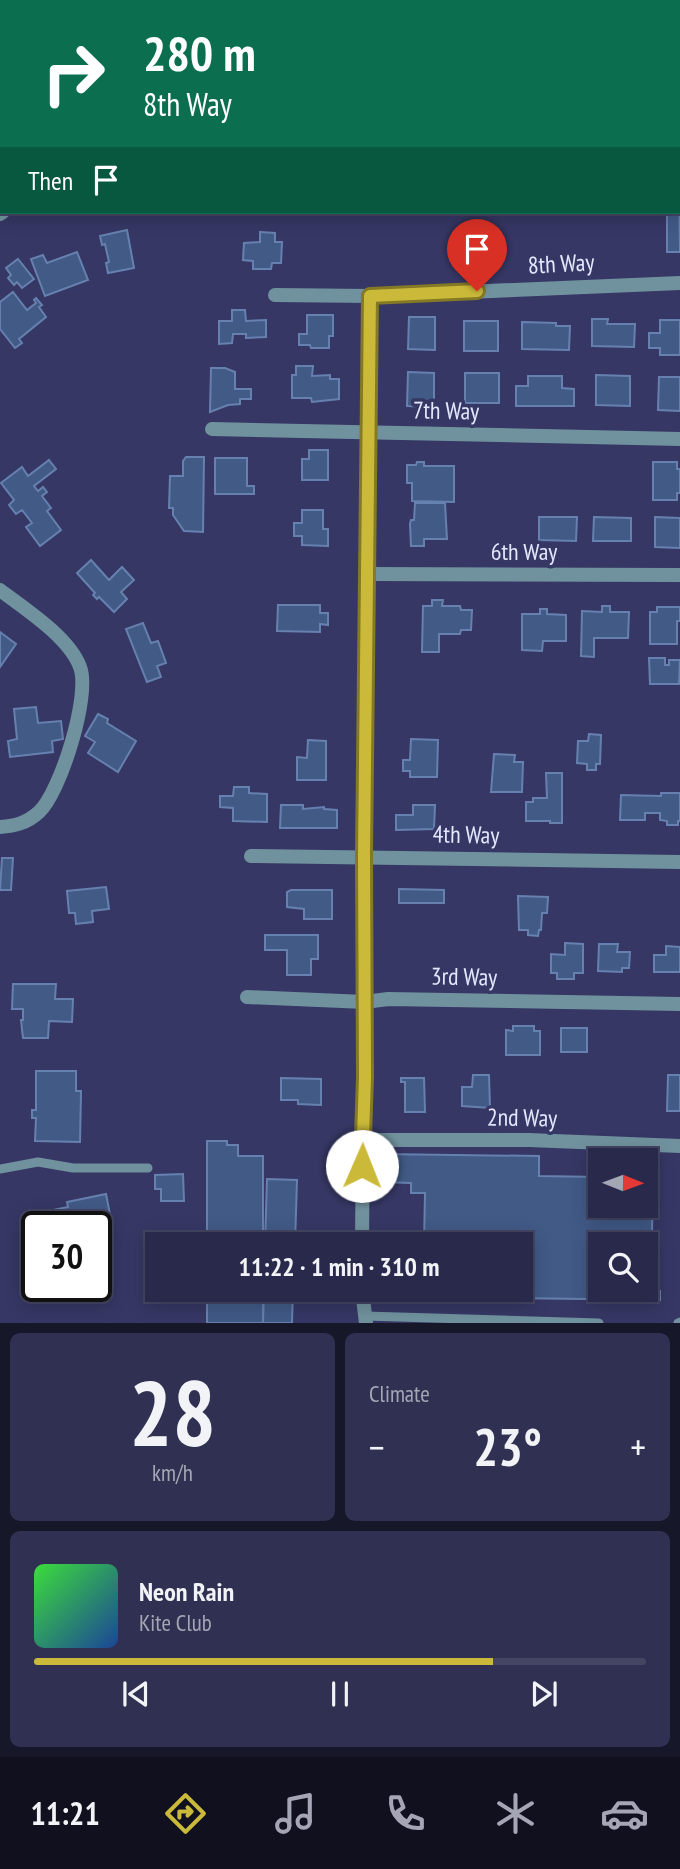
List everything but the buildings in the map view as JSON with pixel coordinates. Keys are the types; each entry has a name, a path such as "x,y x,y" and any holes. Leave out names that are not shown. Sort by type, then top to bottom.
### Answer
{"street":[{"name":"8th Way","path":"275,295 370,296 680,283"},
{"path":"362,1232 370,296"},
{"name":"7th Way","path":"212,429 680,439"},
{"name":"6th Way","path":"368,574 680,575"},
{"path":"0,590 67,645 80,667 84,691 69,750 59,777 40,811 18,826 0,827"},
{"name":"4th Way","path":"251,856 680,862"},
{"name":"3rd Way","path":"247,997 365,1002 388,999 680,1004"},
{"name":"2nd Way","path":"362,1140 529,1140 680,1146"},
{"path":"363,1302 365,1320"}],"lane":[{"path":"0,1169 37,1163 73,1168 148,1168"},
{"path":"365,1320 599,1323"}],"route":[{"path":"362,1166 365,1077 364,856 370,296 477,291"}]}
